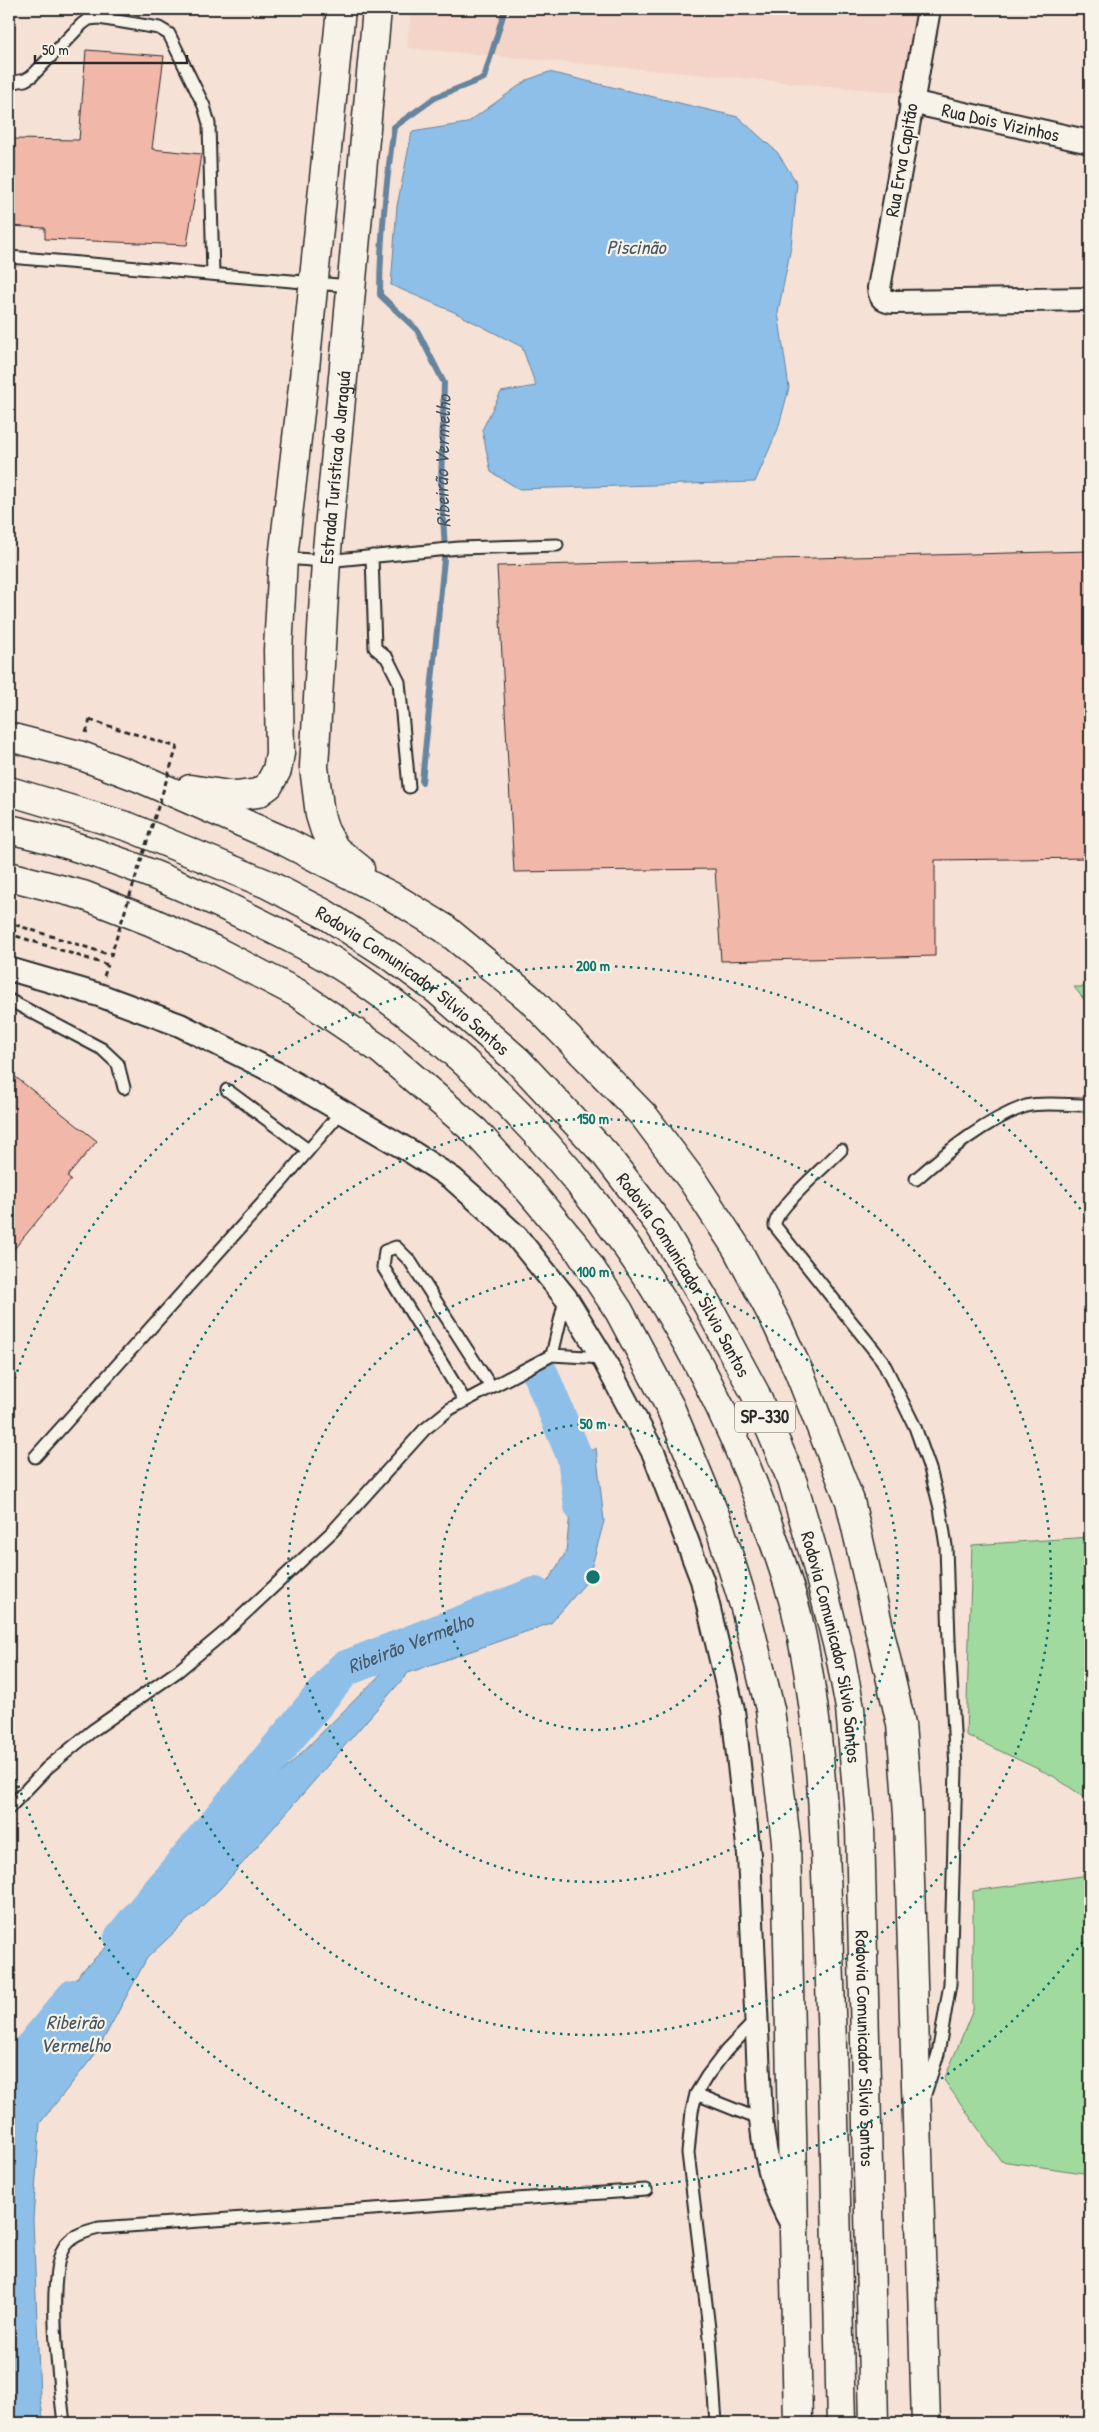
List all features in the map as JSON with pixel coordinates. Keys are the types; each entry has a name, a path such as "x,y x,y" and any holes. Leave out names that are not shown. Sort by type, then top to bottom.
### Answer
{"main road":[{"name":"Estrada Turística do Jaraguá","path":"140,778 218,795 236,796 258,793 269,785 277,770 280,752 278,650 283,558 314,283 340,9"},
{"name":"Estrada Turística do Jaraguá","path":"377,9 326,562 314,767 320,815 325,831 335,849 393,897"},
{"path":"9,737 79,755 140,778 282,840 393,897 444,928 529,998 644,1116 692,1180 736,1247 777,1324 799,1372 850,1501 901,1724 908,1814 926,2423"},
{"name":"Rodovia Comunicador Silvio Santos","path":"9,791 129,827 267,884 325,914 394,958 437,990 518,1061 605,1154 659,1224 708,1304 751,1385 793,1483 840,1655 850,1708 861,1838 874,2423"},
{"name":"Rodovia Comunicador Silvio Santos","path":"9,829 51,838 112,860 166,880 233,910 353,973 417,1021 488,1082 549,1146 648,1276 700,1363 741,1451 782,1563 798,1619 815,1716 826,1852 841,2423"},
{"path":"9,876 83,895 152,922 212,949 297,993 381,1050 475,1131 528,1189 578,1249 618,1311 670,1407 719,1525 745,1608 770,1710 786,1841 798,2423"}],"street":[{"name":"Rua Erva Capitão","path":"929,9 879,288 882,299 895,302 1090,299"},
{"name":"Rua Dois Vizinhos","path":"912,102 1090,142"},
{"path":"9,969 99,995 180,1025 278,1074 453,1179 516,1236 566,1298 603,1358 654,1454 702,1580 733,1710 749,1855 758,2018 761,2120 765,2157 778,2201 794,2228"}],"lane":[{"path":"9,83 25,80 32,76 82,24 90,19 99,18 159,28 169,34 204,106 209,124 213,274"},
{"path":"9,257 350,286"},
{"path":"283,558 326,562 396,553 509,545 557,545"},
{"path":"372,556 375,648 387,658 399,682 409,787"},
{"path":"9,1000 102,1049 118,1064 124,1088"},
{"path":"227,1090 308,1150"},
{"path":"916,1179 977,1133 1028,1106 1084,1105 1090,1107"},
{"path":"35,1457 341,1112"},
{"path":"841,1150 783,1207 776,1217 776,1226 882,1360 915,1427 930,1469 946,1546 956,1769 950,1984 938,2054 917,2117"},
{"path":"465,1401 383,1267 385,1251 396,1247 410,1261 491,1387"},
{"path":"552,1355 566,1298"},
{"path":"9,1808 47,1768 77,1743 178,1670 226,1631 333,1530 424,1430 450,1409 552,1355 603,1358"},
{"path":"716,2423 710,2337 688,2153 692,2111 696,2094 726,2051 758,2018"},
{"path":"696,2094 761,2120"},
{"path":"64,2423 57,2351 55,2279 58,2258 67,2242 83,2232 109,2227 646,2190"}],"path":[{"path":"90,720 177,747 111,955 16,925 13,935 108,965"}],"shaded area":[{"path":"411,9 920,9 905,93 407,48"}],"green space":[{"path":"1074,987 1090,987 1090,1007"},
{"path":"1090,1537 1090,1801 1053,1776 966,1735 972,1545"},
{"path":"1090,1864 1090,2174 1001,2161 944,2080 973,2010 973,1891 1082,1876"}],"water":[{"name":"Piscinão","path":"549,72 738,117 777,152 797,183 791,247 778,312 789,388 778,429 755,482 519,489 491,472 482,430 501,392 536,386 522,347 454,312 391,285 397,206 412,132 467,123 527,80"},
{"name":"Ribeirão Vermelho","path":"596,1448 604,1521 588,1580 551,1623 408,1673 220,1889 147,1958 96,2053 40,2123 33,2219 40,2398 44,2423 9,2423 9,2110 48,2023 81,1972 397,1658 546,1584 566,1552 570,1513 561,1465"}],"building":[{"path":"86,50 164,56 152,149 201,154 187,245 45,239 45,228 9,226 9,139 79,140"},
{"path":"1090,551 1090,858 935,860 935,956 721,961 715,869 514,872 497,566"},
{"path":"9,1072 97,1141 67,1177 71,1180 9,1255"}],"waterway":[{"name":"Ribeirão Vermelho","path":"422,782 445,549 441,484 444,383 417,330 380,295 382,232 386,190 394,127 436,97 484,78 505,9"},
{"name":"Ribeirão Vermelho","path":"541,1375 575,1458 582,1506"},
{"name":"Ribeirão Vermelho","path":"122,1938 344,1669 535,1595"},
{"name":"Ribeirão Vermelho","path":"9,2076 74,1997"},
{"name":"Ribeirão Vermelho","path":"9,2085 12,2158"}]}
